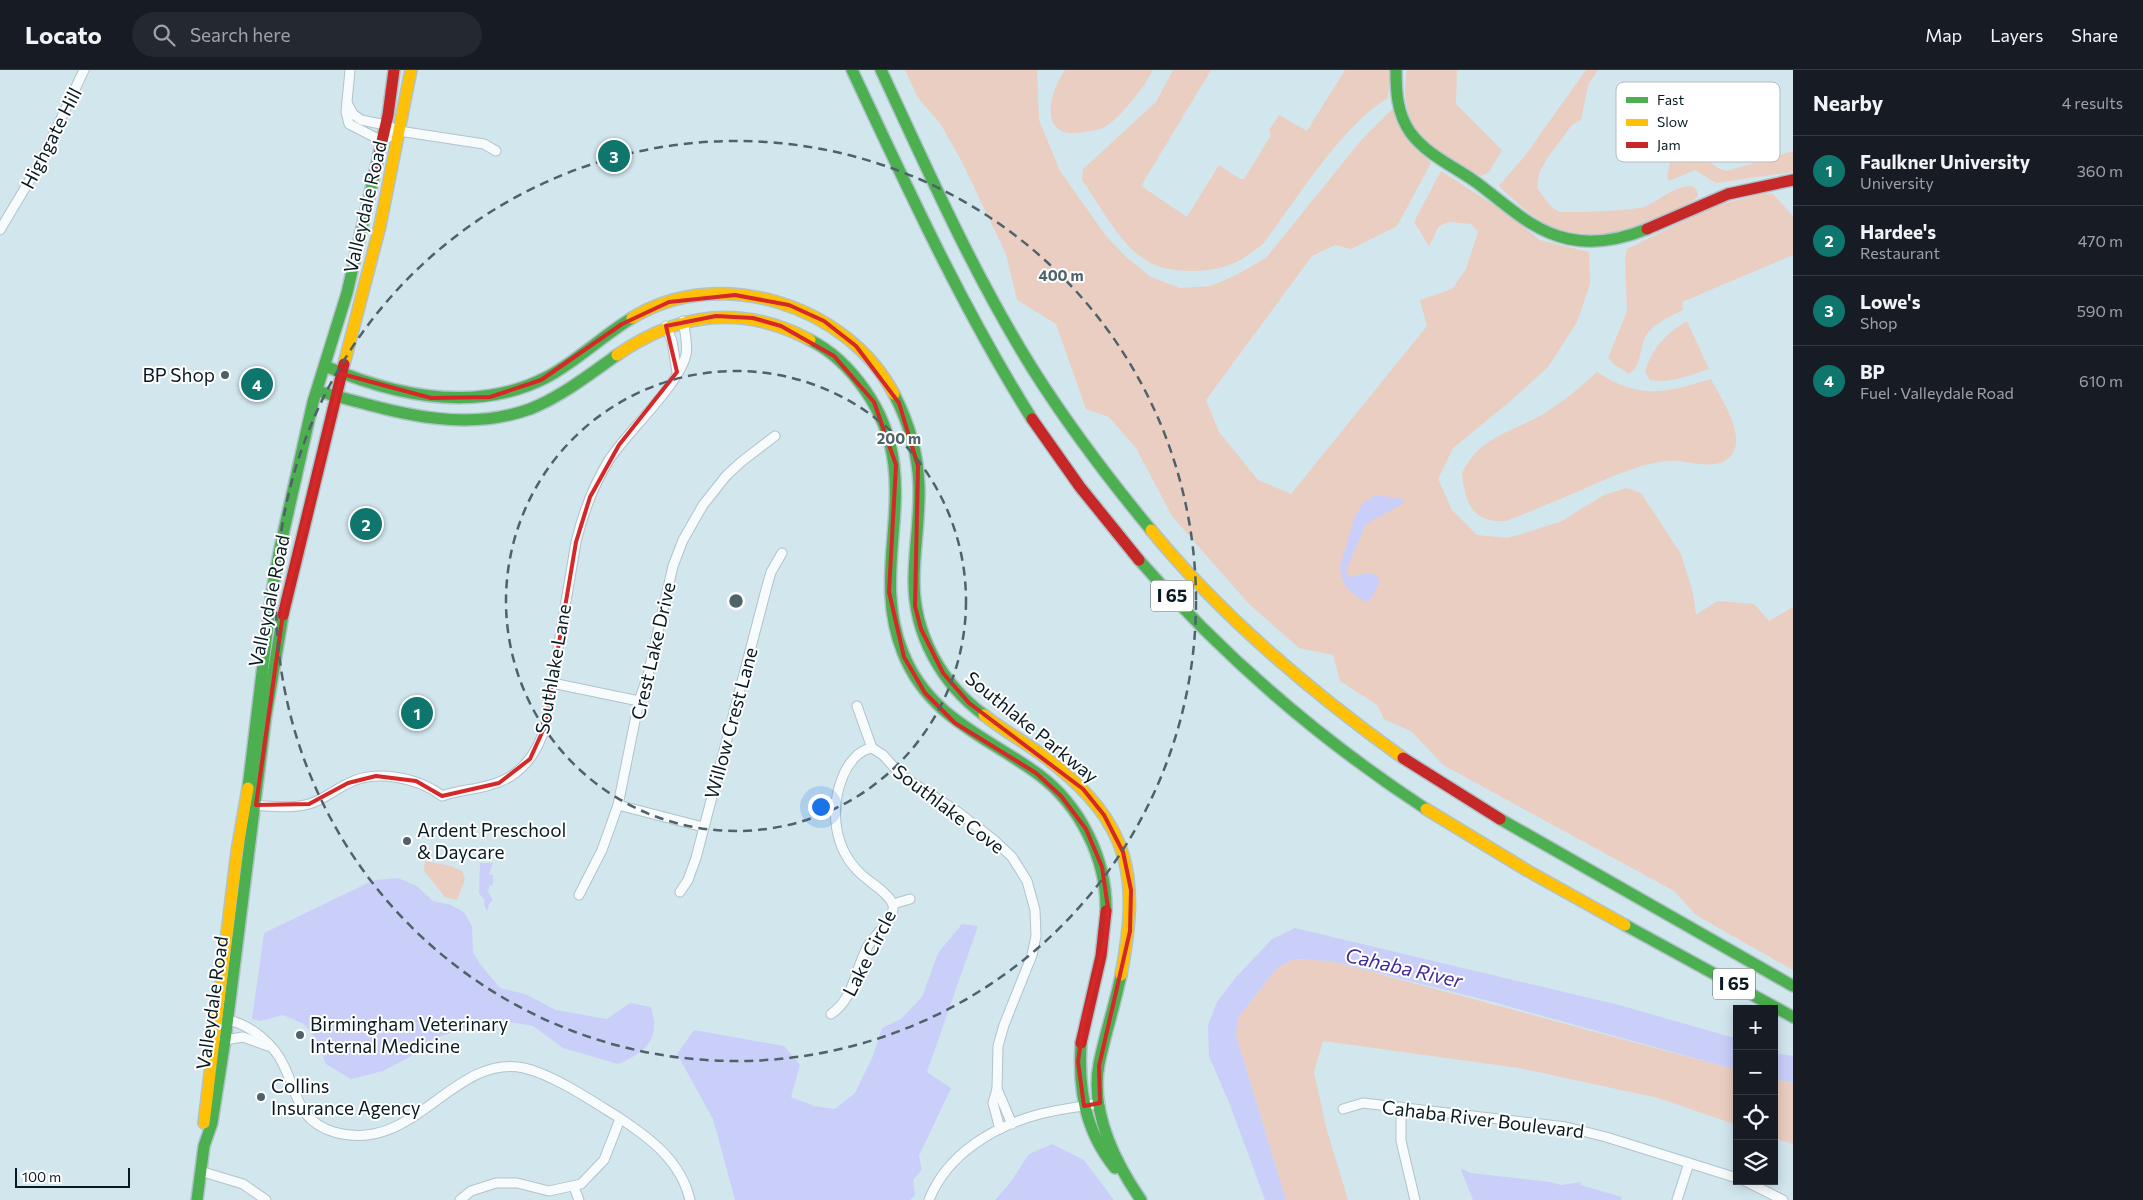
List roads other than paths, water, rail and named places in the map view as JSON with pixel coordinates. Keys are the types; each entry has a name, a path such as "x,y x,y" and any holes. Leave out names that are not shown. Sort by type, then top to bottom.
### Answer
{"main road":[{"name":"Valleydale Road","path":"196,1200 204,1146 212,1123 228,1020 272,591 285,522 317,391 326,366 346,293 386,125 394,70"},
{"name":"Valleydale Road","path":"204,1146 203,1131 237,851 251,805 273,663 284,606 380,226 411,70"},
{"name":"I 65","path":"852,70 953,278 1003,372 1040,430 1095,506 1175,600 1264,686 1322,735 1374,774 1491,849 1793,1017"},
{"name":"I 65","path":"881,70 975,264 1045,388 1125,498 1208,593 1328,702 1410,763 1464,798 1793,986"},
{"path":"1396,70 1395,90 1402,118 1413,137 1427,152 1478,183 1528,222 1568,240 1597,243 1621,240 1722,196 1750,188 1793,180"},
{"name":"Southlake Parkway","path":"326,366 342,374 438,399 474,399 503,394 541,380 622,324 669,302 693,297 735,295 771,300 802,310 824,321 856,346 880,373 896,398 911,433 918,466 919,488 913,588 918,621 933,655 953,687 969,704 1052,762 1083,789 1104,815 1123,852 1132,890 1130,931 1097,1082 1107,1137 1125,1178"},
{"path":"669,302 675,324"},
{"name":"Southlake Parkway","path":"317,391 429,419 458,421 495,418 548,400 630,344 675,324 735,317 767,321 794,331 834,356 858,379 874,402 888,434 896,465 897,494 889,592 897,635 907,662 926,693 955,723 1036,773 1061,796 1086,829 1102,868 1108,908 1105,942 1084,1019 1078,1053 1078,1073 1088,1124 1102,1152 1141,1200"}],"street":[{"name":"Highgate Hill","path":"0,230 40,163 84,70"},
{"path":"350,70 346,112 349,124 382,141 400,131"},
{"path":"347,104 353,114 361,120 386,125 400,131 484,144 496,151"},
{"path":"675,324 672,341 677,372"},
{"name":"Southlake Lane","path":"251,805 294,806 309,804 362,777 376,776 416,781 429,786 442,796 499,782 522,767 539,744 552,683 576,542 590,498 598,480 620,445 673,380 685,357 687,346 675,324"},
{"name":"Crest Lake Drive","path":"579,895 602,850 618,805 639,701 648,675 673,566 690,525 726,476 775,436"},
{"name":"Willow Crest Lane","path":"680,892 691,874 767,586 775,563 782,553"},
{"path":"552,683 639,701"},
{"path":"857,706 872,748 857,755 845,772 835,804 836,827 842,848 852,865 893,904"},
{"name":"Southlake Cove","path":"872,748 883,755 902,776 958,812 994,840 1012,857 1027,881 1035,910 1034,948 1000,1038 996,1065 997,1089 993,1103 1000,1129"},
{"path":"618,805 703,827"},
{"name":"Lake Circle","path":"831,1014 846,1000 866,949 892,915 893,904 910,899"},
{"path":"268,1046 243,1037 225,1040 216,1030 228,1020 251,1028 268,1046 282,1062 298,1102 306,1115 326,1129 343,1134 372,1134 400,1126 486,1070 523,1068 535,1072 620,1119 655,1144 669,1157 684,1180 690,1200"},
{"name":"Southlake Cove","path":"997,1089 1012,1124"},
{"path":"929,1200 937,1184 955,1160 984,1138 1012,1124 1042,1114 1100,1102"},
{"name":"Cahaba River Boulevard","path":"1344,1109 1363,1103 1566,1126 1733,1177"},
{"path":"1401,1107 1401,1141 1415,1200"},
{"path":"460,1200 471,1191 496,1182 517,1183 549,1191 574,1187 587,1179 598,1168 607,1153 620,1119"},
{"path":"1677,1200 1689,1163"},
{"path":"200,1171 243,1184 266,1200"},
{"path":"1752,1185 1783,1200"},
{"path":"574,1187 579,1200"}],"water":[{"path":"1376,495 1404,499 1404,503 1366,524 1346,571 1350,577 1366,573 1376,575 1380,581 1373,596 1367,602 1352,593 1345,584 1342,579 1340,566 1355,516 1363,503"},
{"path":"480,863 493,863 489,874 493,875 493,884 489,887 488,892 493,900 489,904 487,912 485,901 479,893"},
{"path":"398,878 417,886 433,901 451,905 464,912 472,926 473,952 480,964 500,988 525,994 556,1010 607,1019 630,1003 651,1007 654,1028 649,1043 636,1055 618,1064 563,1048 533,1026 492,1019 433,1039 408,1058 383,1071 351,1079 326,1064 316,1039 304,1024 283,1015 261,1021 252,1019 264,933 374,880"},
{"path":"962,924 978,926 927,1072 951,1088 919,1156 922,1170 913,1180 915,1195 910,1200 735,1200 713,1119 677,1054 694,1030 784,1046 800,1065 791,1097 814,1106 835,1109 855,1093 873,1056 882,1028 901,1019 922,997 938,953"},
{"name":"Cahaba River","path":"1295,928 1619,1005 1733,1038 1733,1069 1493,1002 1331,961 1293,959 1276,969 1238,1018 1236,1035 1286,1200 1265,1200 1230,1105 1209,1056 1208,1025 1217,1002 1236,977 1272,939"},
{"path":"1778,1054 1793,1056 1793,1083 1778,1080"},
{"path":"1052,1144 1084,1160 1114,1200 995,1200 1010,1183 1029,1154"},
{"path":"1463,1169 1471,1173 1550,1182 1561,1185 1581,1182 1580,1185 1622,1197 1621,1200 1473,1200 1461,1170"}],"place":[{"name":"Lowe's","path":"614,156"},
{"name":"BP Shop","path":"225,375"},
{"name":"BP","path":"257,384"},
{"name":"Hardee's","path":"366,524"},
{"name":"Faulkner University","path":"417,713"},
{"name":"Ardent Preschool & Daycare","path":"407,841"},
{"name":"Birmingham Veterinary Internal Medicine","path":"300,1035"},
{"name":"Collins Insurance Agency","path":"261,1097"}]}
